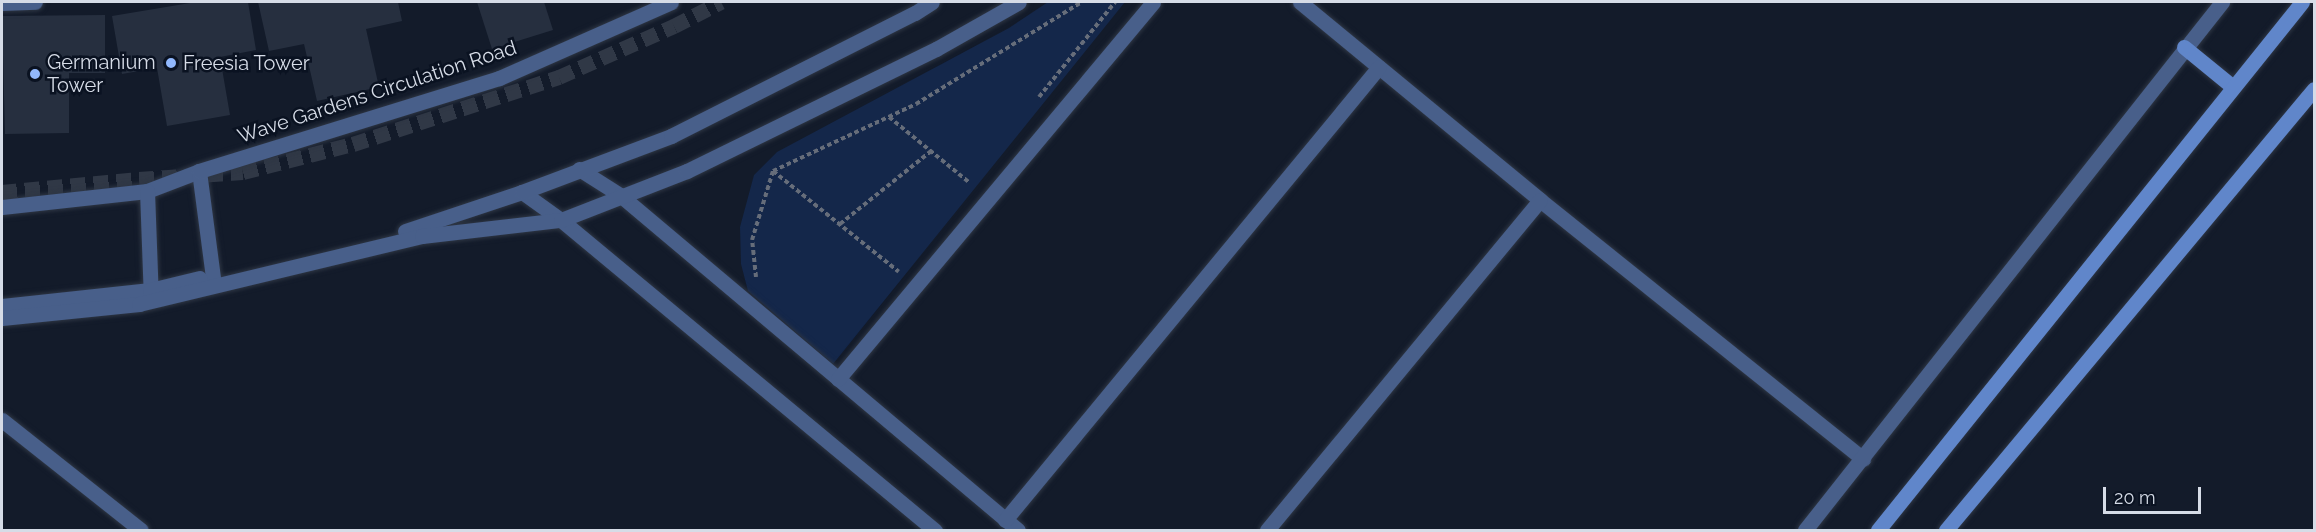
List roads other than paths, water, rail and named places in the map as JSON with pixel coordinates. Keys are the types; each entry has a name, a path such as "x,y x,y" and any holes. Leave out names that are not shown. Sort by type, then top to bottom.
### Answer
{"main road":[{"path":"1878,531 2302,2"},
{"path":"2184,47 2233,87"},
{"path":"1946,531 2314,88"}],"street":[{"path":"2,3 34,2"},
{"name":"Wave Gardens Circulation Road","path":"147,191 199,171 499,78 671,2"},
{"path":"2,318 150,295 415,229 522,192 671,135 915,13 932,2"},
{"path":"214,280 422,236 561,220 620,195 687,171 936,48 1019,2"},
{"path":"838,379 1153,2"},
{"path":"1300,2 1540,200 1863,459"},
{"path":"1804,531 1863,459 2184,47 2222,2"},
{"path":"1005,520 1379,67"},
{"path":"579,169 620,195 1018,531"},
{"path":"199,171 214,280"},
{"path":"2,207 147,191 150,295"},
{"path":"522,192 561,220 935,531"},
{"path":"1267,531 1540,200"},
{"path":"2,306 150,295"},
{"path":"2,420 141,531"}],"tunnel":[{"path":"2,192 243,172 353,144 559,77 674,26 721,2"}],"place":[{"name":"Freesia Tower","path":"171,63"},
{"name":"Germanium Tower","path":"35,74"}]}
